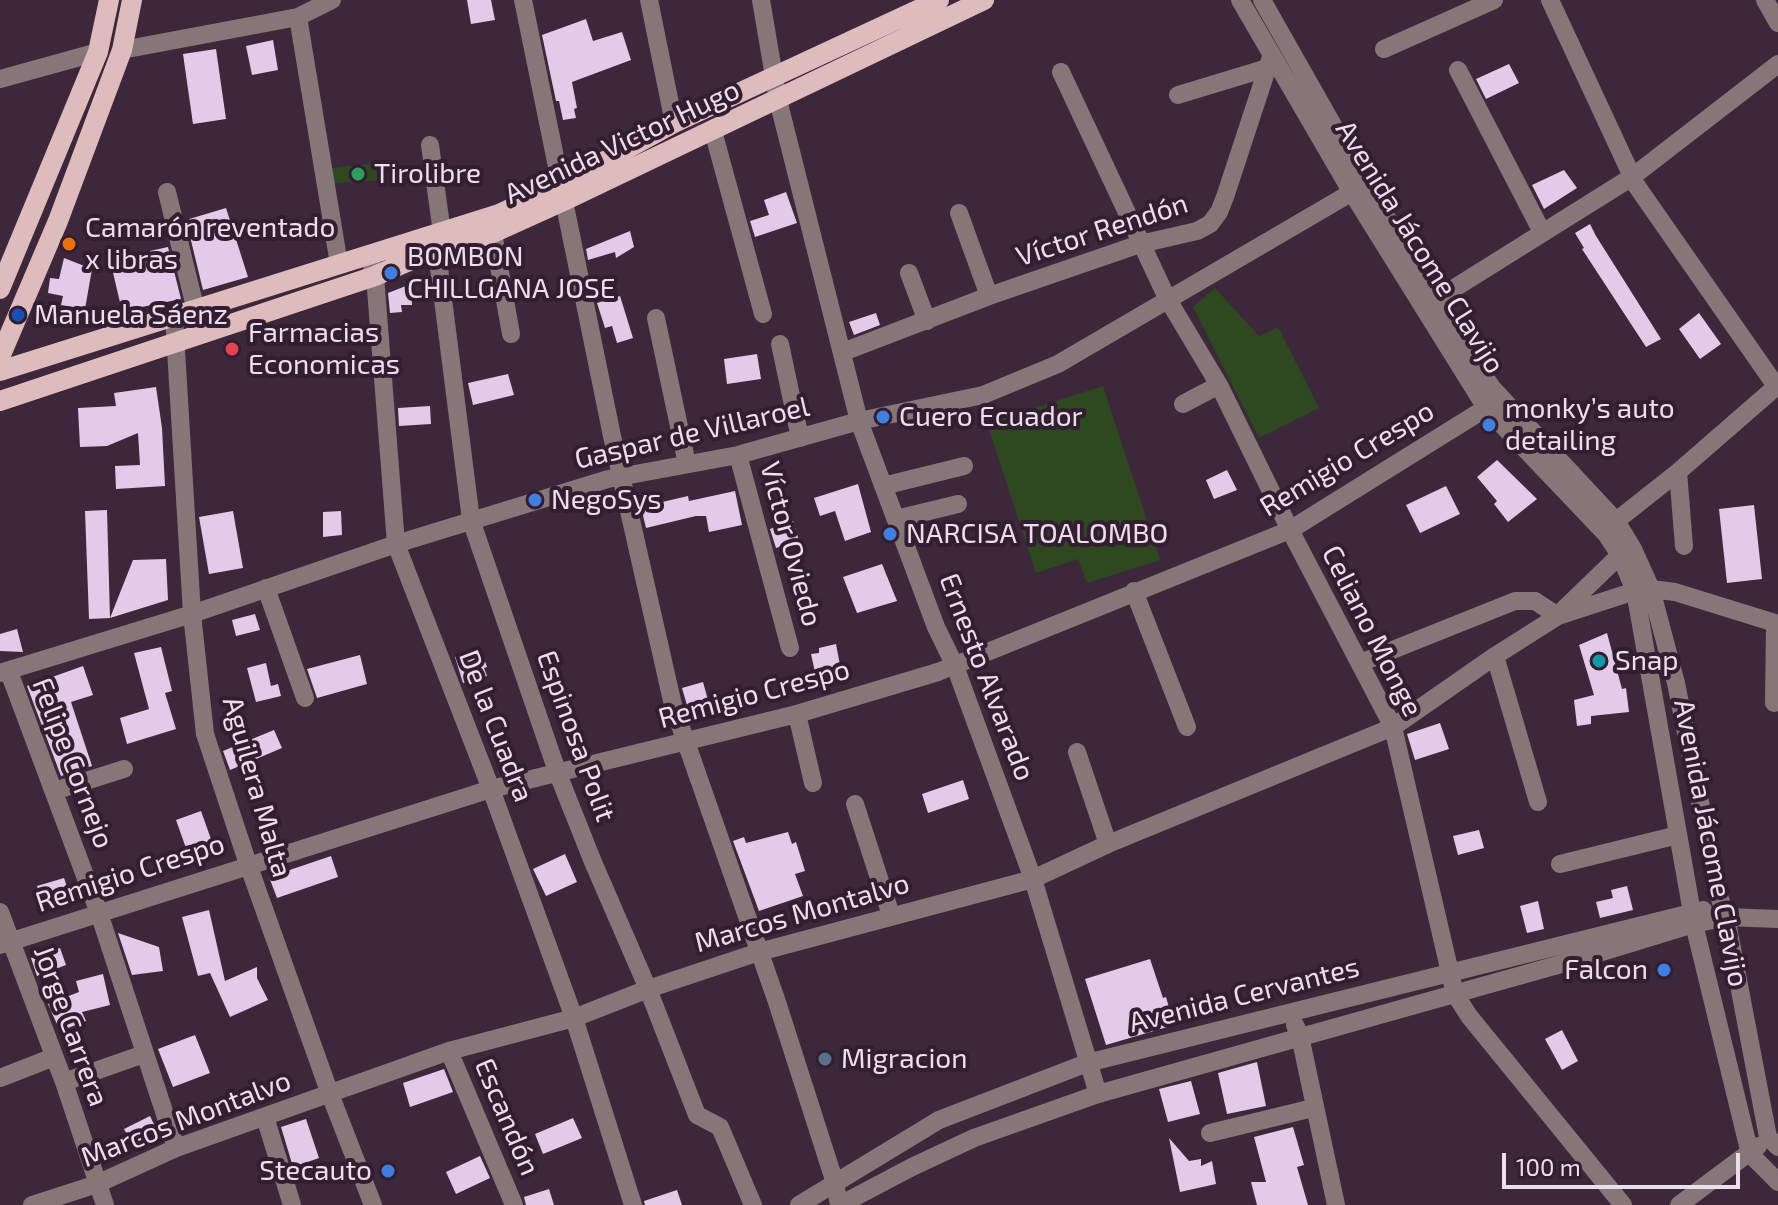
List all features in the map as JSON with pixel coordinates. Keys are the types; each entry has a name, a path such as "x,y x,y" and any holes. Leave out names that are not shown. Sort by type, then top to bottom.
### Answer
{"main road":[{"path":"0,289 98,52 109,0"},
{"path":"0,357 58,221 122,50 132,0"},
{"name":"Avenida Victor Hugo","path":"0,401 375,276 499,214 563,193 713,131 984,0"},
{"name":"Avenida Victor Hugo","path":"0,371 369,255 493,233 674,123 927,3"}],"street":[{"path":"122,50 298,17 332,0"},
{"path":"523,0 652,622 684,741 776,999 835,1183 839,1205"},
{"path":"649,0 674,123"},
{"name":"Ernesto Alvarado","path":"761,0 778,100 859,421 936,627 955,666 1033,879 1098,1094"},
{"name":"Avenida Jácome Clavijo","path":"1240,0 1269,62 1437,299 1469,355 1493,389 1611,527 1626,552 1676,683 1719,896 1775,1136"},
{"name":"Avenida Jácome Clavijo","path":"1262,0 1358,187 1486,408 1611,527"},
{"path":"1384,49 1494,0"},
{"path":"1550,0 1632,177 1777,386 1611,527"},
{"path":"1765,0 1778,23"},
{"path":"298,17 339,264"},
{"path":"0,79 98,52"},
{"path":"1178,95 1269,62"},
{"name":"Víctor Rendón","path":"843,352 989,296 1140,244 1197,231 1210,224 1219,212 1269,62"},
{"path":"1437,299 1632,177 1778,64"},
{"path":"1458,70 1542,232"},
{"name":"Celiano Monge","path":"1061,72 1167,298 1219,385 1290,530 1393,727 1455,994 1469,1016 1623,1205"},
{"path":"713,131 763,314"},
{"name":"Espinosa Polit","path":"430,145 471,520 558,774 697,1115 720,1127 753,1205"},
{"name":"Gaspar de Villaroel","path":"4,672 192,614 471,520 621,476 738,455 859,421 983,395 1030,378 1149,312 1167,298 1358,187"},
{"path":"167,192 196,311"},
{"path":"959,213 989,296"},
{"path":"493,233 511,334"},
{"name":"De la Cuadra","path":"369,255 375,276 396,544 491,789 574,1018 633,1205"},
{"path":"909,273 927,321"},
{"name":"Aguilera Malta","path":"174,317 178,342 192,614 205,734 330,1094 373,1205"},
{"path":"656,318 687,464"},
{"path":"780,344 800,438"},
{"path":"1183,404 1219,385"},
{"name":"Remigio Crespo","path":"5,944 491,789 797,714 955,666 1290,530 1486,408"},
{"name":"Víctor Oviedo","path":"738,455 790,648"},
{"path":"883,486 964,466"},
{"path":"1678,472 1684,546"},
{"path":"896,519 958,504"},
{"name":"Marcos Montalvo","path":"32,1205 97,1184 176,1148 449,1051 574,1018 648,989 759,952 1033,879 1108,844 1393,727 1558,616 1626,552"},
{"path":"266,588 305,698"},
{"path":"1643,590 1675,592 1777,623 1774,703"},
{"name":"Avenida Jácome Clavijo","path":"1643,590 1693,918 1750,1154"},
{"name":"Marcos Montalvo","path":"1558,616 1643,590"},
{"path":"1134,591 1187,727"},
{"path":"1360,663 1515,601 1535,601 1558,616"},
{"path":"1495,656 1538,802"},
{"name":"Felipe Cornejo","path":"4,672 54,791 99,913 176,1148"},
{"path":"797,714 813,783"},
{"path":"1077,752 1108,844"},
{"path":"54,791 124,769"},
{"path":"855,804 891,915"},
{"path":"1560,864 1678,835"},
{"name":"Avenida Cervantes","path":"839,1205 974,1138 1098,1094 1455,994 1693,918 1708,908 1726,917 1778,919"},
{"name":"Jorge Carrera","path":"0,912 5,944 64,1082 105,1205"},
{"name":"Avenida Cervantes","path":"799,1205 939,1120 1087,1063 1448,972 1693,918"},
{"path":"1290,1012 1300,1036 1336,1205"},
{"name":"Escandón","path":"449,1051 514,1205"},
{"path":"64,1082 144,1054"},
{"path":"0,1078 54,1057"},
{"path":"1210,1133 1313,1108"},
{"path":"265,1117 292,1205"},
{"path":"1679,1205 1775,1136"},
{"path":"1750,1154 1778,1182"}],"green space":[{"name":"Tirolibre","path":"380,163 385,180 334,183 332,168"},
{"path":"1215,288 1259,336 1278,327 1319,408 1259,438 1193,307"},
{"path":"1103,386 1160,560 1087,583 1078,559 1036,573 987,423"}],"building":[{"path":"467,0 491,0 495,20 471,24"},
{"path":"586,19 593,41 622,32 631,60 572,82 576,118 563,120 542,35"},
{"path":"273,40 278,70 252,75 246,46"},
{"path":"216,49 226,119 193,124 183,54"},
{"path":"1509,64 1519,83 1486,99 1476,79"},
{"path":"1564,170 1577,188 1544,209 1532,185"},
{"path":"786,192 797,223 755,237 750,221 769,215 764,200"},
{"path":"226,208 248,277 203,290 186,220"},
{"path":"1590,224 1661,339 1646,347 1582,249 1575,233"},
{"path":"630,231 634,247 616,258 615,252 588,260 586,249"},
{"path":"168,247 181,299 122,311 111,264 151,256 150,251"},
{"path":"64,258 92,269 85,309 61,305 63,296 48,293 50,278 59,279"},
{"path":"411,284 412,305 401,305 402,312 390,313 388,293"},
{"path":"620,296 633,338 617,343 612,326 605,328 597,303"},
{"path":"876,313 880,325 854,335 849,322"},
{"path":"1699,313 1721,344 1700,359 1679,329"},
{"path":"757,354 761,379 727,384 724,359"},
{"path":"508,374 514,395 473,405 468,383"},
{"path":"156,387 165,486 116,489 115,466 140,465 138,433 107,446 80,447 78,408 116,406 114,393"},
{"path":"430,406 431,424 399,426 398,408"},
{"path":"1497,460 1537,499 1508,522 1494,504 1497,501 1477,477"},
{"path":"1227,470 1237,490 1214,499 1206,480"},
{"path":"858,484 871,532 845,541 835,511 820,516 814,498"},
{"path":"1446,486 1460,514 1420,533 1406,505"},
{"path":"735,491 742,525 709,532 706,516 696,516 646,528 641,507 688,496 689,501"},
{"path":"1754,505 1762,579 1727,583 1719,509"},
{"path":"107,510 110,618 89,619 85,511"},
{"path":"233,511 243,568 209,574 199,517"},
{"path":"341,511 342,535 323,537 323,512"},
{"path":"793,521 799,541 776,548 770,529"},
{"path":"166,559 168,600 110,618 133,560"},
{"path":"882,564 897,601 857,613 843,577"},
{"path":"255,614 260,630 236,636 232,620"},
{"path":"17,629 23,652 0,651 0,634"},
{"path":"1607,633 1622,689 1626,688 1629,712 1591,716 1591,724 1577,726 1574,700 1594,695 1579,645"},
{"path":"836,644 843,681 818,686 811,654 819,653 819,648"},
{"path":"161,647 172,691 165,693 176,729 127,744 120,718 149,709 134,653"},
{"path":"480,647 487,676 463,683 455,657"},
{"path":"360,655 367,684 317,698 307,669"},
{"path":"266,663 271,686 278,684 281,696 256,702 247,668"},
{"path":"83,666 93,695 71,702 92,766 61,776 27,686"},
{"path":"703,682 708,700 715,700 718,711 691,719 682,688"},
{"path":"1440,723 1449,749 1415,760 1407,734"},
{"path":"274,730 282,748 230,770 223,751"},
{"path":"963,780 969,799 928,813 922,794"},
{"path":"201,811 217,856 192,865 176,820"},
{"path":"1479,830 1484,848 1458,855 1453,836"},
{"path":"788,832 792,844 796,842 805,871 795,874 803,896 759,911 733,841 744,837 746,843"},
{"path":"565,854 577,882 546,896 533,869"},
{"path":"331,856 338,877 277,898 269,877"},
{"path":"64,878 71,899 43,908 37,886"},
{"path":"1627,886 1633,910 1600,918 1596,902 1613,898 1611,890"},
{"path":"1538,901 1544,929 1527,933 1520,906"},
{"path":"209,910 225,981 257,967 257,978 268,1000 230,1017 210,973 198,976 182,917"},
{"path":"118,933 159,947 163,971 132,975"},
{"path":"60,948 66,965 37,976 31,958"},
{"path":"1150,959 1174,1025 1106,1045 1085,979"},
{"path":"103,974 110,1005 82,1012 86,1021 60,1031 48,1004 79,992 76,981"},
{"path":"1562,1030 1578,1061 1562,1070 1545,1039"},
{"path":"195,1035 210,1073 173,1087 158,1049"},
{"path":"1257,1062 1266,1106 1227,1114 1218,1073"},
{"path":"444,1069 453,1092 410,1107 403,1083"},
{"path":"1191,1081 1200,1114 1168,1122 1159,1089"},
{"path":"150,1116 159,1135 134,1147 124,1129"},
{"path":"573,1118 582,1138 543,1154 535,1134"},
{"path":"306,1119 319,1158 293,1167 281,1127"},
{"path":"1293,1127 1304,1165 1297,1167 1308,1205 1257,1205 1251,1182 1266,1182 1254,1137"},
{"path":"1169,1138 1189,1161 1201,1159 1201,1166 1212,1161 1216,1184 1180,1192"},
{"path":"480,1156 490,1178 456,1194 446,1172"},
{"path":"549,1189 554,1205 526,1205 524,1197"},
{"path":"677,1190 682,1205 645,1205 644,1201"}],"place":[{"name":"Tirolibre","path":"358,174"},
{"name":"Camarón reventado x libras","path":"69,244"},
{"name":"BOMBON CHILLGANA JOSE","path":"391,273"},
{"name":"Manuela Sáenz","path":"18,315"},
{"name":"Farmacias Economicas","path":"232,349"},
{"name":"Cuero Ecuador","path":"883,417"},
{"name":"monky’s auto detailing","path":"1489,425"},
{"name":"NegoSys","path":"535,500"},
{"name":"NARCISA TOALOMBO","path":"890,534"},
{"name":"Snap","path":"1599,661"},
{"name":"Falcon","path":"1664,970"},
{"name":"Migracion","path":"825,1059"},
{"name":"Stecauto","path":"388,1171"}]}
